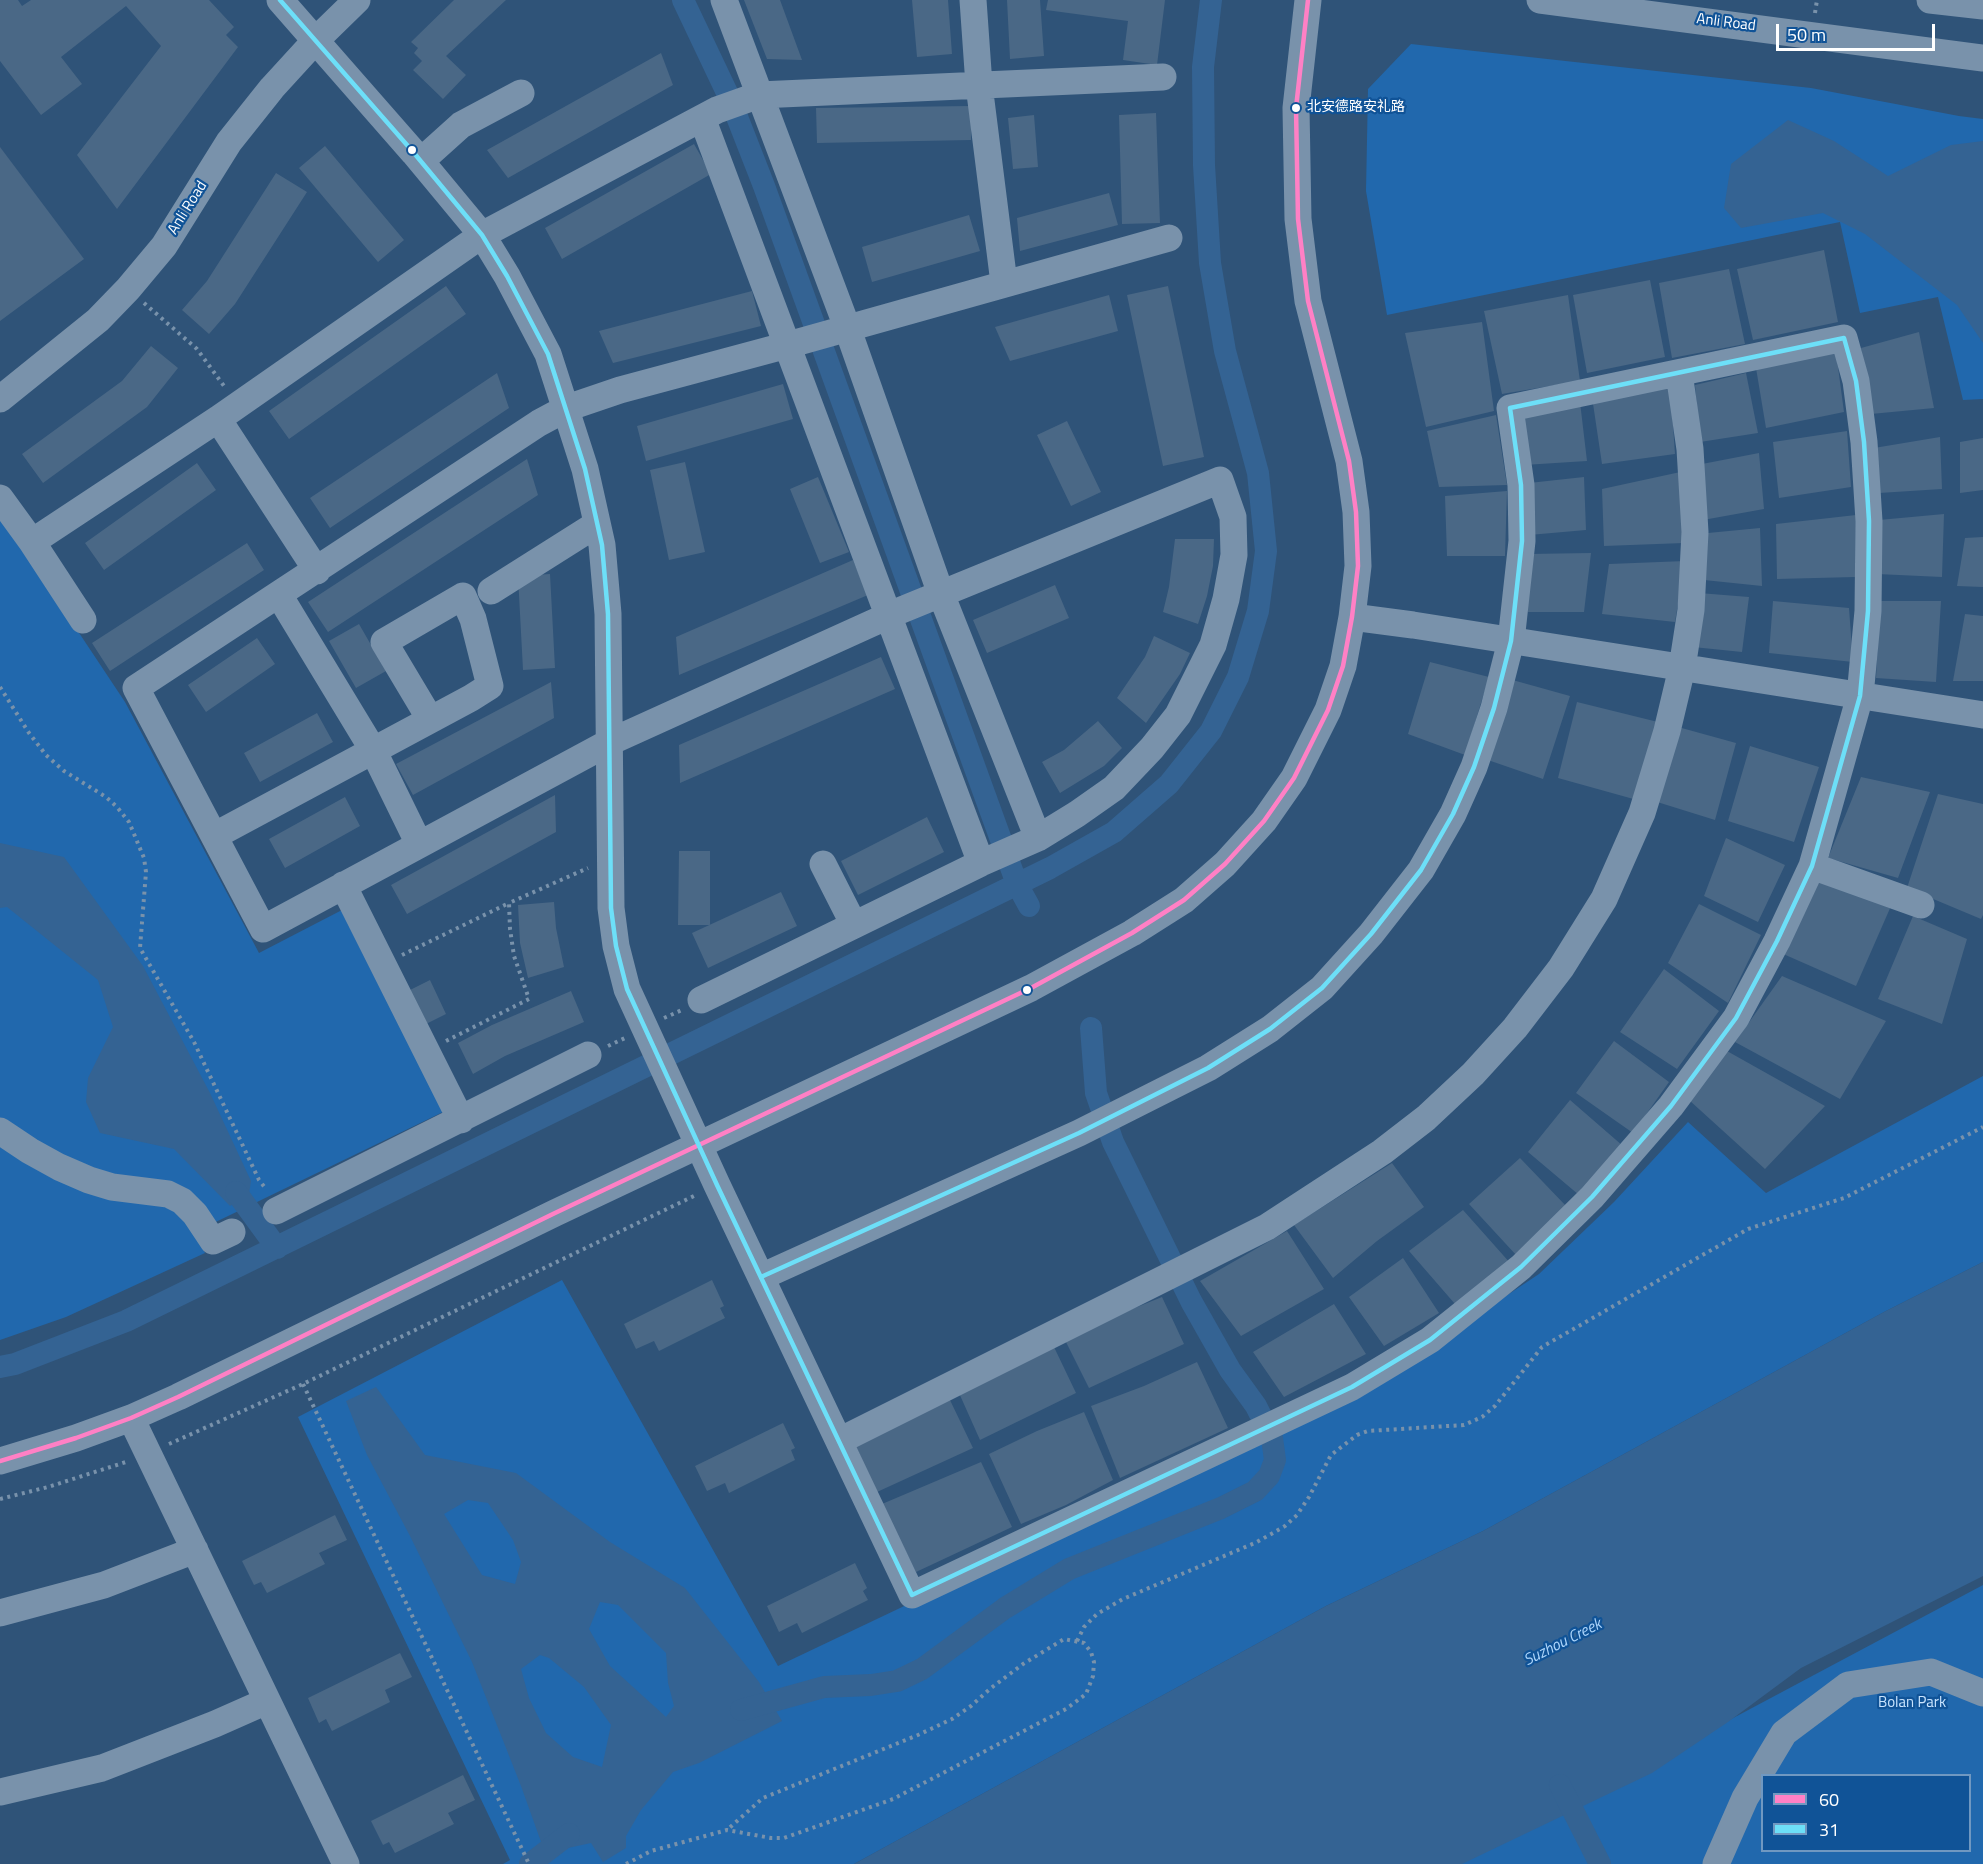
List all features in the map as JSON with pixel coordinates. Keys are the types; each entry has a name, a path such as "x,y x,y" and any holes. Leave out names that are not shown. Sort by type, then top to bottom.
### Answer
{"street":[{"path":"280,0 421,161 482,235 507,276 548,354 585,469 602,544 608,614 611,908 616,946 627,989 670,1086 912,1595 1352,1387 1430,1340 1521,1267 1592,1197 1671,1106 1736,1018 1778,941 1812,866 1860,696 1868,611 1869,521 1857,381 1844,338 1510,408 1521,485 1522,541 1511,641 1494,708 1478,757 1454,814 1421,870 1371,934 1322,988 1270,1029 1208,1068 1078,1133 761,1277"},
{"name":"Anli Road","path":"0,399 98,320 128,289 164,246 229,142 272,88 357,0"},
{"path":"724,0 753,97 842,329 937,596 1030,842"},
{"path":"973,0 979,85 1004,283"},
{"path":"0,1461 76,1438 131,1418 698,1144 1031,988 1132,933 1184,900 1225,864 1256,830 1294,778 1328,710 1343,666 1358,566 1356,512 1349,461 1308,301 1298,219 1296,108 1308,0"},
{"name":"Anli Road","path":"1540,0 1983,58"},
{"path":"1930,0 1983,6"},
{"path":"32,542 229,412 482,235 709,114 753,97 1163,77"},
{"path":"421,161 461,125 521,93"},
{"path":"709,114 791,344 988,860"},
{"path":"701,1000 988,860 1030,842 1077,814 1114,788 1152,748 1178,715 1213,645 1226,599 1234,555 1233,517 1220,480 894,614 610,742 263,929 136,688 539,423 567,408 620,390 1169,238"},
{"path":"839,1442 1267,1227 1382,1152 1426,1118 1473,1074 1515,1028 1561,968 1604,899 1642,813 1667,731 1682,668 1691,610 1695,532 1690,449 1679,373"},
{"path":"229,412 317,571"},
{"path":"0,498 83,620"},
{"path":"491,591 597,524"},
{"path":"279,595 373,750 419,844"},
{"path":"214,836 373,750 430,719 490,686 473,619 463,596 384,642 430,719"},
{"path":"1352,617 1983,715"},
{"path":"823,864 854,925"},
{"path":"1812,866 1921,905"},
{"path":"343,885 461,1120"},
{"path":"282,1208 588,1055"},
{"path":"0,1131 39,1157 89,1180 112,1187 168,1194 182,1201 195,1214 213,1241 232,1232"},
{"path":"131,1418 344,1863"},
{"path":"0,1613 104,1585 195,1550"},
{"path":"1716,1864 1745,1798 1784,1733 1848,1685 1931,1672 1983,1693"},
{"path":"0,1792 102,1768 204,1729 267,1701"}],"path":[{"path":"128,289 197,349 229,412"},
{"path":"0,687 46,755 64,771 106,798 129,822 144,858 146,872 140,948 194,1042 259,1180 282,1208"},
{"path":"383,964 509,903 611,858"},
{"path":"426,1051 529,999 514,956 509,903"},
{"path":"612,1044 619,1041"},
{"path":"1077,1641 1084,1627 1097,1614 1123,1599 1257,1542 1285,1526 1297,1515 1310,1497 1331,1455 1357,1435 1368,1431 1464,1425 1482,1417 1495,1406 1542,1347 1552,1341 1748,1229 1844,1198 1983,1127"},
{"path":"0,1499 105,1470 147,1454 303,1384 717,1185"},
{"path":"303,1384 529,1864"},
{"path":"626,1864 651,1851 728,1830 771,1838 784,1838 892,1798 1066,1709 1086,1694 1093,1676 1094,1662 1091,1652 1084,1643 1064,1639 1047,1648 991,1688 972,1706 944,1723 918,1736 763,1798 728,1830"}],"green space":[{"path":"1411,44 1811,88 1983,119 1983,399 1963,400 1938,297 1860,313 1840,222 1387,315 1366,191 1368,89"},
{"path":"0,514 125,702 259,953 342,910 443,1112 195,1232 205,1253 66,1317 0,1340"},
{"path":"1983,1076 1983,1262 1884,1312 1483,1531 1326,1606 854,1864 503,1864 510,1860 298,1417 562,1280 778,1666 980,1570 1438,1341 1539,1274 1614,1202 1688,1122 1766,1193"},
{"name":"Bolan Park","path":"1983,1585 1983,1864 1459,1864"}],"water":[{"path":"1788,120 1834,141 1888,176 1951,145 1983,141 1983,343 1957,305 1865,234 1823,213 1741,228 1724,208 1731,164"},
{"path":"0,843 64,857 143,966 210,1093 251,1181 249,1194 230,1206 174,1149 100,1133 86,1102 88,1078 113,1027 98,980 7,907 0,908"},
{"name":"Suzhou Creek","path":"1983,1262 1983,1576 1801,1668 1728,1722 1652,1773 1462,1864 854,1864 1326,1606 1483,1531 1884,1312"},
{"path":"376,1387 425,1455 516,1473 610,1542 685,1588 759,1682 782,1721 699,1763 673,1772 641,1810 626,1836 626,1848 603,1862 591,1843 545,1853 472,1662 367,1455 346,1401","holes":["468,1500 488,1503 513,1540 521,1562 515,1584 482,1575 444,1514","600,1602 618,1605 666,1653 668,1683 674,1706 666,1717 610,1666 589,1629","540,1655 549,1658 584,1687 611,1725 602,1767 573,1757 546,1733 529,1698 521,1669"]}],"building":[{"path":"0,0 18,0 22,6 31,0 209,0 234,27 226,35 238,47 117,209 77,155 161,46 126,6 61,57 82,84 41,115 0,61"},
{"path":"454,0 506,0 446,56 466,75 443,99 413,70 422,61 414,53 418,48 411,42"},
{"path":"744,0 780,0 802,60 767,59"},
{"path":"912,0 948,0 952,54 917,57"},
{"path":"1007,0 1040,0 1044,56 1010,59"},
{"path":"1048,0 1165,0 1157,65 1123,60 1128,21 1046,10"},
{"path":"661,53 673,85 508,178 487,150"},
{"path":"971,106 971,140 817,143 816,108"},
{"path":"1156,113 1160,223 1122,224 1119,115"},
{"path":"1034,115 1038,167 1013,169 1008,118"},
{"path":"694,144 711,174 562,259 545,228"},
{"path":"325,146 404,240 378,262 299,168"},
{"path":"0,147 84,259 0,321"},
{"path":"276,173 307,192 235,304 209,334 182,310 207,281"},
{"path":"1109,193 1118,225 1020,251 1017,218"},
{"path":"969,215 980,251 872,282 862,247"},
{"path":"1824,250 1838,322 1753,340 1737,269"},
{"path":"1729,269 1745,344 1672,358 1659,283"},
{"path":"1650,280 1665,357 1587,373 1573,295"},
{"path":"446,286 466,314 289,439 269,411"},
{"path":"1168,286 1204,457 1163,466 1127,295"},
{"path":"752,291 761,326 613,363 599,331"},
{"path":"1109,295 1118,331 1010,361 995,327"},
{"path":"1568,295 1580,381 1502,394 1484,311"},
{"path":"1482,322 1494,411 1426,427 1405,333"},
{"path":"1919,332 1934,408 1871,414 1861,348"},
{"path":"151,346 178,368 147,407 43,483 22,454 122,381"},
{"path":"1836,352 1844,412 1766,428 1756,368"},
{"path":"497,373 509,408 330,528 310,498"},
{"path":"1746,373 1758,433 1700,442 1695,385"},
{"path":"1670,382 1675,454 1602,464 1592,397"},
{"path":"783,384 793,419 646,461 637,426"},
{"path":"1580,402 1587,461 1524,465 1519,416"},
{"path":"1496,415 1507,485 1439,487 1427,431"},
{"path":"1067,421 1101,492 1071,506 1037,435"},
{"path":"1847,431 1851,487 1779,498 1773,442"},
{"path":"1940,437 1942,489 1879,493 1874,448"},
{"path":"1983,438 1983,490 1960,493 1960,442"},
{"path":"1759,453 1764,509 1703,520 1702,464"},
{"path":"527,459 538,495 328,632 308,602"},
{"path":"685,462 705,552 669,560 650,470"},
{"path":"197,463 216,490 104,570 85,543"},
{"path":"1685,471 1684,543 1604,546 1602,489"},
{"path":"818,477 849,552 820,563 790,489"},
{"path":"1584,477 1586,530 1529,535 1529,483"},
{"path":"1507,491 1505,556 1447,556 1445,496"},
{"path":"1944,514 1942,577 1877,574 1879,520"},
{"path":"1856,515 1855,577 1777,579 1776,524"},
{"path":"1760,528 1762,586 1704,580 1708,533"},
{"path":"1983,537 1983,587 1957,586 1965,538"},
{"path":"1175,539 1214,539 1213,566 1198,624 1163,612 1169,587"},
{"path":"247,543 264,570 110,671 92,643"},
{"path":"1591,553 1584,612 1528,612 1528,554"},
{"path":"853,560 868,595 679,675 676,637"},
{"path":"1685,561 1675,622 1602,614 1609,564"},
{"path":"550,574 555,668 523,670 518,576"},
{"path":"1055,585 1069,618 987,653 973,620"},
{"path":"1699,593 1749,597 1742,652 1693,647"},
{"path":"1773,601 1849,608 1853,662 1769,653"},
{"path":"1880,601 1941,601 1936,682 1876,678"},
{"path":"1965,614 1983,616 1983,681 1953,681"},
{"path":"359,624 386,671 356,688 329,641"},
{"path":"1154,636 1190,653 1180,674 1146,723 1117,698 1145,657"},
{"path":"257,638 275,664 206,712 188,685"},
{"path":"881,657 895,689 680,783 679,745"},
{"path":"1430,662 1489,677 1465,755 1408,734"},
{"path":"1509,679 1570,696 1543,779 1485,759"},
{"path":"551,682 554,718 413,795 396,764"},
{"path":"1577,702 1658,722 1637,800 1558,778"},
{"path":"317,713 333,742 260,782 244,753"},
{"path":"1098,721 1122,748 1104,766 1060,793 1042,762 1064,750"},
{"path":"1678,727 1736,743 1715,820 1654,801"},
{"path":"1750,746 1819,767 1794,842 1728,821"},
{"path":"1861,777 1930,792 1898,878 1828,858"},
{"path":"1938,794 1983,804 1983,915 1981,919 1907,888"},
{"path":"555,795 556,832 407,914 391,885"},
{"path":"345,797 360,826 285,868 269,839"},
{"path":"927,817 944,852 858,895 841,861"},
{"path":"1726,838 1785,865 1758,922 1704,896"},
{"path":"679,851 710,851 710,925 678,925"},
{"path":"1816,877 1891,906 1856,986 1781,953"},
{"path":"781,892 797,926 708,968 692,933"},
{"path":"554,902 556,928 564,967 528,978 520,943 518,905"},
{"path":"1699,904 1761,935 1728,1003 1668,963"},
{"path":"1913,916 1967,939 1942,1024 1878,999"},
{"path":"1664,969 1719,1011 1677,1069 1620,1032"},
{"path":"1782,976 1886,1021 1840,1099 1735,1042"},
{"path":"430,980 446,1014 424,1025 408,991"},
{"path":"571,991 584,1022 505,1056 473,1074 458,1043 492,1025"},
{"path":"1614,1041 1669,1082 1633,1133 1576,1093"},
{"path":"1727,1051 1825,1106 1765,1169 1689,1100"},
{"path":"1570,1100 1623,1146 1579,1195 1528,1152"},
{"path":"1520,1158 1567,1207 1517,1256 1469,1204"},
{"path":"1392,1163 1424,1207 1377,1241 1333,1278 1294,1225"},
{"path":"1463,1210 1511,1264 1455,1304 1409,1251"},
{"path":"1287,1231 1324,1289 1241,1336 1200,1281"},
{"path":"1403,1258 1439,1313 1384,1346 1349,1297"},
{"path":"712,1280 724,1306 720,1308 725,1318 659,1351 654,1341 636,1349 624,1324"},
{"path":"1162,1297 1184,1344 1089,1388 1065,1340 1110,1318"},
{"path":"1334,1304 1366,1354 1284,1397 1253,1352"},
{"path":"1054,1347 1076,1393 980,1440 959,1393"},
{"path":"1197,1362 1228,1428 1120,1478 1091,1406 1144,1386"},
{"path":"949,1398 973,1448 877,1492 854,1442"},
{"path":"1084,1412 1113,1480 1066,1505 1021,1524 989,1454"},
{"path":"783,1423 795,1448 791,1450 795,1460 729,1493 725,1483 707,1491 695,1466"},
{"path":"981,1462 1012,1527 916,1572 882,1504"},
{"path":"335,1515 347,1540 319,1553 325,1564 267,1593 261,1582 254,1585 242,1561"},
{"path":"855,1563 867,1588 863,1591 868,1600 802,1633 797,1623 779,1632 767,1606"},
{"path":"400,1653 412,1677 385,1690 390,1702 332,1731 326,1719 319,1723 308,1698"},
{"path":"463,1775 475,1800 448,1813 454,1824 395,1853 389,1842 383,1845 371,1821"}],"waterway":[{"path":"683,0 730,99 764,186 1017,884 1029,906"},
{"path":"0,1367 15,1364 126,1321 1050,868 1114,832 1169,784 1211,731 1238,677 1258,611 1266,551 1258,473 1225,351 1210,263 1204,165 1203,67 1211,0"},
{"path":"741,1710 824,1687 871,1685 897,1681 922,1669 1005,1608 1069,1569 1221,1508 1255,1491 1269,1476 1275,1460 1272,1438 1256,1406 1230,1370 1191,1301 1113,1142 1096,1093 1091,1028"},
{"path":"236,1192 277,1248"},
{"path":"1560,1785 1600,1864"},
{"path":"530,1864 569,1834"}],"transit line":[{"name":"31","path":"280,0 414,153 482,235 507,276 548,354 585,469 602,545 608,614 611,908 616,946 627,989 717,1185 912,1595 1352,1387 1430,1340 1521,1267 1592,1197 1671,1106 1736,1018 1777,941 1812,866 1860,696 1868,611 1869,521 1864,442 1856,381 1844,338 1510,408 1521,485 1522,541 1511,641 1494,708 1474,767 1453,814 1421,870 1371,934 1322,988 1270,1029 1208,1068 1079,1133 761,1277"},
{"name":"60","path":"0,1461 76,1438 131,1418 178,1397 555,1213 1031,988 1132,933 1184,900 1225,864 1264,821 1294,778 1328,710 1343,666 1358,566 1356,512 1349,461 1308,301 1298,219 1296,108 1308,0"}],"place":[{"name":"北安德路安礼路","path":"1296,108"}]}
